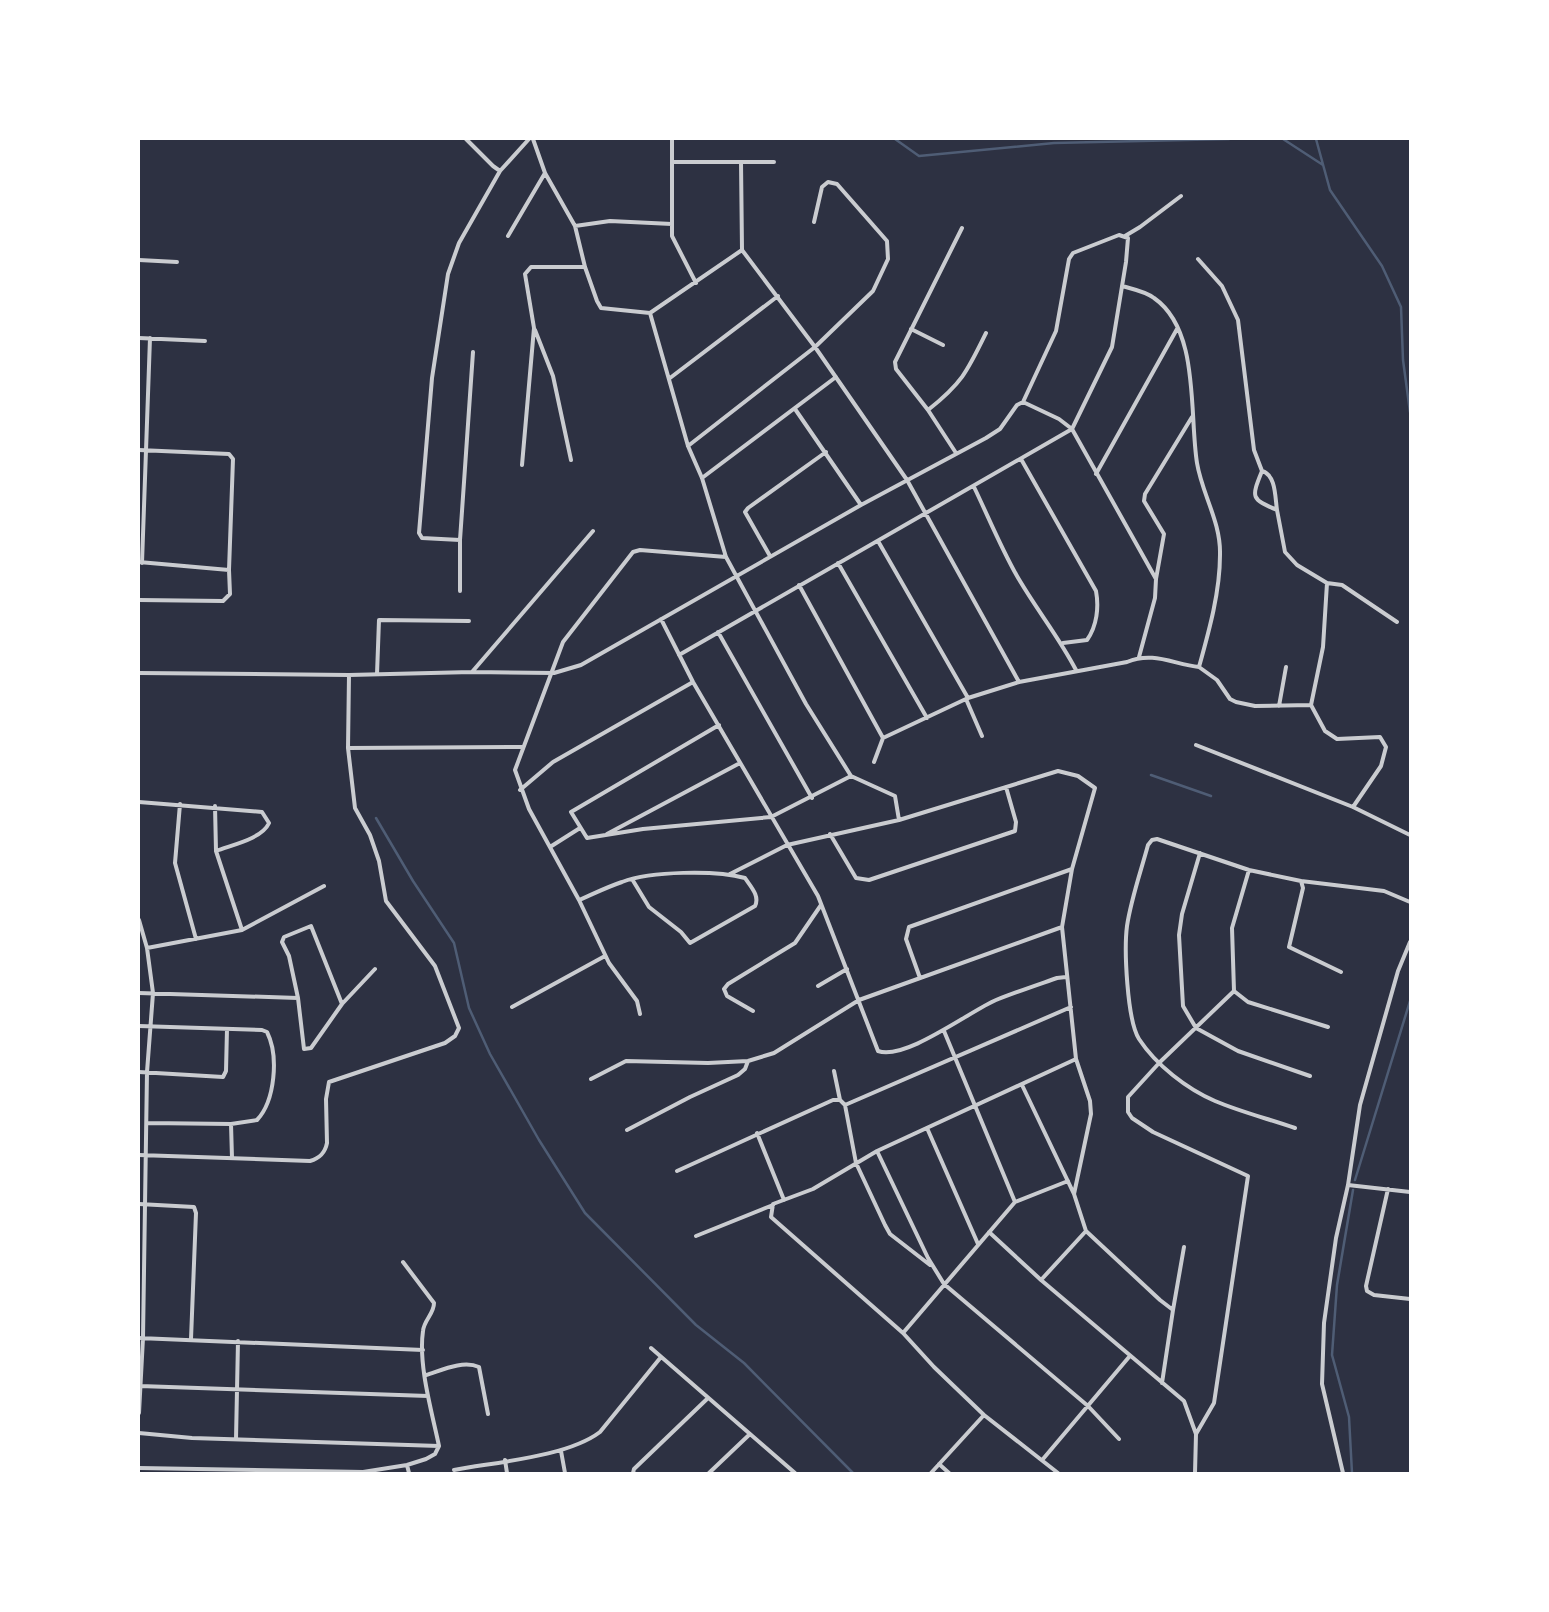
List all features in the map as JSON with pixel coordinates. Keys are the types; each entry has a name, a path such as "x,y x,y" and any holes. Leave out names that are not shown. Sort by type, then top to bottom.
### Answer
{"street":[{"path":"466,139 500,171"},
{"path":"460,540 422,538 419,533 432,378 448,274 459,242 500,171 529,139"},
{"path":"533,139 545,173 575,226 585,267 596,301 601,308 650,313 742,250"},
{"path":"672,139 672,236 696,283"},
{"path":"672,162 774,162"},
{"path":"741,162 742,250 815,347 907,480 928,514 1019,682"},
{"path":"508,236 545,173"},
{"path":"688,446 815,347 873,291 888,259 887,241 837,184 828,182 822,186 814,222"},
{"path":"139,674 349,675 472,672 554,673 581,665 770,556 1000,429 1017,405 1023,402 1056,331 1069,259 1073,253 1119,235 1125,236 1181,196"},
{"path":"575,226 610,221 672,224"},
{"path":"956,453 928,410 896,369 897,355 962,228"},
{"path":"679,655 838,563 928,514 1072,429 1112,347 1128,238 1125,236"},
{"path":"1198,259 1222,286 1238,320 1254,450 1262,471 1255,488 1255,495 1258,502 1277,510"},
{"path":"139,260 177,262"},
{"path":"572,460 553,376 534,328 525,274 527,269 531,267 585,267"},
{"path":"1122,286 1156,299 1163,306 1178,329 1188,357 1197,463 1220,544 1217,591 1199,667"},
{"path":"670,378 778,296"},
{"path":"650,313 688,446 702,478 726,557 738,575 806,704 851,776 895,796 899,820"},
{"path":"522,465 534,328"},
{"path":"911,329 943,345"},
{"path":"1096,474 1178,329"},
{"path":"928,410 952,391 965,376 986,333"},
{"path":"139,338 205,341"},
{"path":"150,338 141,563 229,570"},
{"path":"460,591 460,540 473,352"},
{"path":"702,478 836,377"},
{"path":"1023,402 1059,419 1072,429 1156,579"},
{"path":"795,409 861,505"},
{"path":"1139,657 1155,598 1156,579 1164,534 1144,501 1145,494 1192,417"},
{"path":"139,450 229,454 232,456 230,594 223,601 139,600"},
{"path":"770,556 745,512 826,452"},
{"path":"1021,459 1096,591 1098,603 1093,631 1087,640 1063,643"},
{"path":"1262,471 1267,472 1272,480 1284,552 1296,565 1328,583 1342,586 1397,622"},
{"path":"974,487 1017,575 1037,610 1063,643 1076,670"},
{"path":"472,672 593,531"},
{"path":"878,541 967,699 982,736"},
{"path":"640,1014 637,1001 605,956 579,900 520,790 515,770 554,673 563,642 633,552 640,550 726,557"},
{"path":"838,563 927,718"},
{"path":"1328,583 1323,646 1311,705 1325,731 1337,739 1380,737 1386,748 1381,766 1352,807"},
{"path":"799,586 883,738"},
{"path":"377,674 379,620 469,621"},
{"path":"661,620 693,682 821,904 878,1051 890,1053 944,1031 994,1001 1058,978 1066,977"},
{"path":"718,632 812,798"},
{"path":"874,762 883,738 967,699 1019,682 1127,662 1139,657 1161,657 1199,667 1217,680 1230,699 1236,702 1255,706 1311,705"},
{"path":"1279,706 1286,667"},
{"path":"139,1155 315,1160 325,1150 326,1099 329,1082 446,1043 455,1036 459,1028 435,966 386,901 379,861 370,834 355,808 348,748 349,675"},
{"path":"520,790 553,762 693,682"},
{"path":"719,725 571,812 587,838 643,829 771,817 812,798 851,776"},
{"path":"1196,745 1352,807 1410,835"},
{"path":"348,748 524,747"},
{"path":"604,836 740,762"},
{"path":"730,874 787,845 899,820 1058,771 1078,776 1095,788 1072,869 1062,927 1076,1060 1090,1101 1091,1114 1074,1194"},
{"path":"830,834 856,878 869,880 1014,830 1016,822 1006,787"},
{"path":"139,802 215,806 262,812 268,823 266,829 254,836 216,851"},
{"path":"180,804 175,863 196,939"},
{"path":"215,806 216,851 242,930"},
{"path":"550,847 580,828"},
{"path":"1295,1128 1215,1101 1188,1086 1160,1062 1139,1038 1126,967 1127,926 1148,845 1152,840 1158,839 1249,870 1301,881 1384,891 1410,902"},
{"path":"1200,853 1179,935 1181,995 1184,1006 1196,1028 1238,1051 1310,1076"},
{"path":"920,978 906,939 909,927 1072,869"},
{"path":"1196,1434 1214,1403 1248,1176 1153,1132 1132,1118 1128,1106 1131,1092 1234,991 1232,928 1249,870"},
{"path":"579,900 632,879 678,873 730,874 746,878 757,898 755,906 690,943 681,932 649,907 632,879"},
{"path":"1301,881 1303,888 1289,947 1341,972"},
{"path":"147,948 242,930 324,886"},
{"path":"753,1011 727,996 724,989 728,984 795,943 821,904"},
{"path":"139,920 147,948 153,993 147,1072 148,1123 139,1413"},
{"path":"342,1004 311,926 282,939 289,956 298,998 302,1044 307,1050 311,1048 342,1004 375,969"},
{"path":"591,1079 626,1061 708,1063 748,1061 774,1053 859,1000 1062,927"},
{"path":"1343,1473 1322,1384 1324,1323 1336,1238 1348,1185 1360,1105 1398,971 1410,942"},
{"path":"512,1007 605,956"},
{"path":"818,986 847,969"},
{"path":"1234,991 1248,1002 1328,1027"},
{"path":"139,993 298,998"},
{"path":"845,1105 1071,1007"},
{"path":"139,1026 267,1032 271,1046 274,1080 263,1114 257,1120 231,1124 148,1123"},
{"path":"139,1072 223,1077 226,1071 227,1029"},
{"path":"944,1031 1015,1202"},
{"path":"696,1236 813,1189 877,1151 1076,1060"},
{"path":"627,1130 690,1097 738,1075 746,1069 748,1061"},
{"path":"834,1072 840,1100 845,1105 856,1163 890,1234 934,1268"},
{"path":"1022,1085 1074,1194 1086,1231 1173,1310"},
{"path":"677,1171 757,1133 833,1100 840,1100"},
{"path":"231,1124 232,1158"},
{"path":"927,1128 978,1244"},
{"path":"757,1133 784,1200"},
{"path":"877,1151 934,1268 944,1284 1088,1406 1119,1439"},
{"path":"903,1334 1015,1202 1068,1181"},
{"path":"1348,1185 1410,1192"},
{"path":"1388,1189 1366,1286 1367,1291 1374,1294 1410,1300"},
{"path":"139,1204 194,1207 196,1213 191,1339"},
{"path":"773,1204 771,1217 903,1334 984,1415 1043,1459 1058,1473"},
{"path":"1041,1280 1086,1231"},
{"path":"989,1232 1129,1357 1184,1401 1196,1434 1195,1473"},
{"path":"1162,1383 1184,1247"},
{"path":"139,1253 144,1254"},
{"path":"139,1468 363,1473 407,1465 435,1454 439,1446 428,1396 423,1350 423,1330 432,1314 434,1303 403,1262"},
{"path":"141,1338 423,1350"},
{"path":"236,1440 238,1341"},
{"path":"651,1348 707,1399 794,1473"},
{"path":"454,1470 561,1451 591,1439 600,1432 661,1357"},
{"path":"1043,1459 1129,1357"},
{"path":"426,1374 463,1365 472,1364 479,1368 488,1414"},
{"path":"140,1386 428,1396"},
{"path":"633,1473 634,1469 707,1399"},
{"path":"930,1473 984,1415"},
{"path":"139,1433 236,1440 439,1446"},
{"path":"709,1473 750,1434"},
{"path":"561,1451 565,1473"},
{"path":"505,1460 507,1473"},
{"path":"939,1464 949,1473"},
{"path":"407,1465 409,1473"}],"waterway":[{"path":"895,139 919,156 1054,143 1229,139"},
{"path":"1283,139 1323,165"},
{"path":"1316,139 1330,190 1382,266 1401,307 1403,360 1410,412"},
{"path":"1151,775 1211,796"},
{"path":"376,818 413,881 454,943 469,1008 490,1054 539,1140 585,1213 696,1325 744,1363 853,1473"},
{"path":"1355,1180 1410,1001"},
{"path":"1352,1473 1349,1417 1332,1355 1337,1285 1353,1190"}]}
